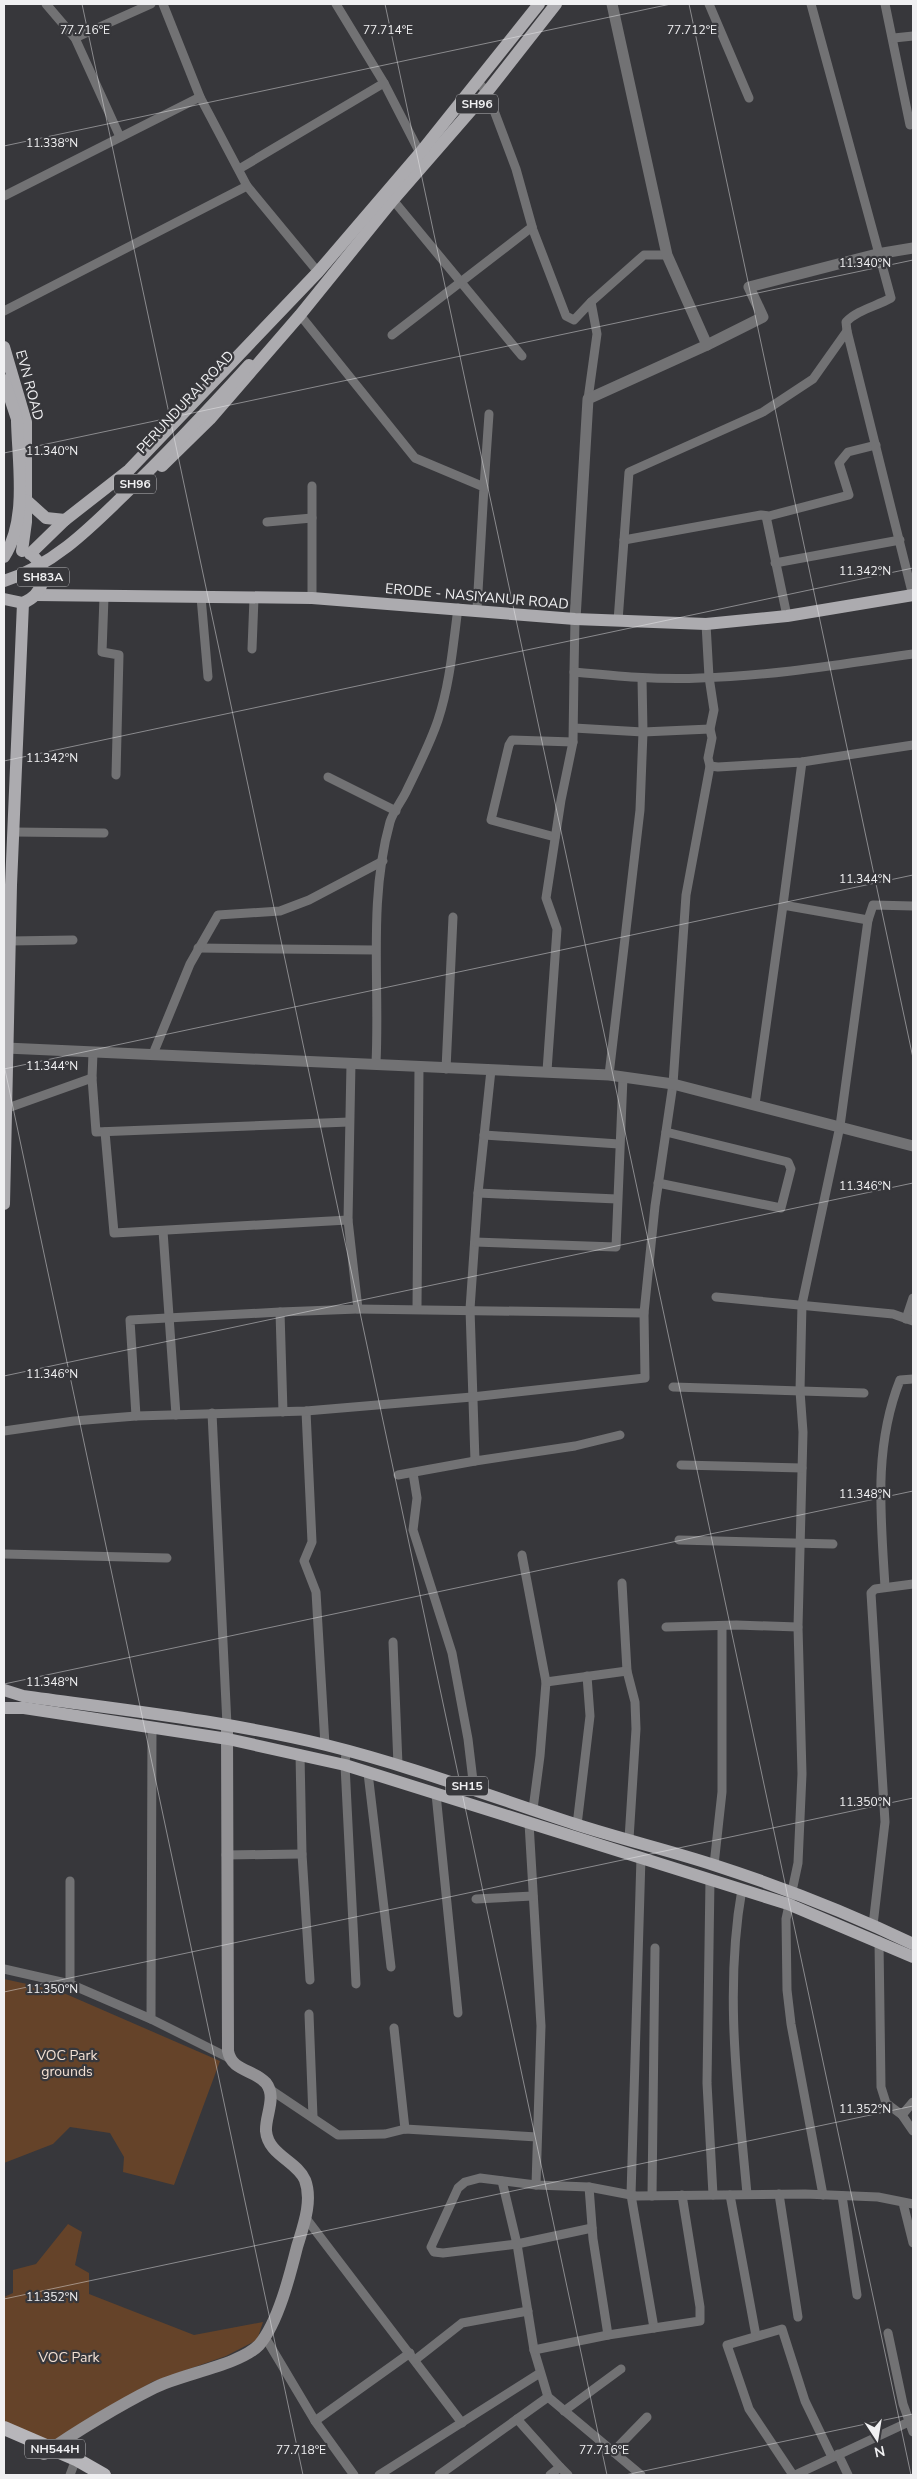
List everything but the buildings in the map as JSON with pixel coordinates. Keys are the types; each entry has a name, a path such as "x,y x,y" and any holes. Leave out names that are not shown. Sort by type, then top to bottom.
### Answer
{"highway":[{"name":"NH544H","path":"4,2428 49,2451 85,2475"},
{"name":"NH544H","path":"4,2438 49,2451"},
{"name":"NH544H","path":"73,2467 104,2475"}],"main road":[{"path":"26,552 130,470 283,310 420,153 539,4"},
{"name":"SH96","path":"392,200 487,92 556,4"},
{"path":"42,568 77,546 203,426 296,320 392,200"},
{"name":"PERUNDURAI ROAD","path":"4,580 36,569 83,534 177,444 246,363 283,310"},
{"name":"PERUNDURAI ROAD","path":"4,575 33,564 57,549 172,439 246,363 296,320"},
{"name":"EVN ROAD","path":"4,347 26,422 26,552"},
{"path":"4,380 18,421 19,499 13,543 4,556"},
{"path":"26,500 46,518 65,520"},
{"name":"SH83A","path":"4,556 13,551 26,552 36,559 42,568 43,581 36,595 23,603 4,599"},
{"name":"ERODE - NASIYANUR ROAD","path":"36,595 312,598 458,608 575,619 706,624 787,616 913,596"},
{"name":"SH83A","path":"4,1204 6,1003 23,603"},
{"name":"SH15","path":"4,1690 23,1696 227,1725 326,1745 398,1765 474,1788 577,1825 714,1865 793,1892 874,1925 913,1944"},
{"name":"SH15","path":"4,1708 24,1708 228,1739 345,1765 788,1904 913,1957"},
{"path":"49,2451 155,2387 232,2360 257,2347 265,2337 287,2287 306,2217 308,2193 305,2179 272,2148 266,2132 270,2100 268,2088 265,2082 233,2064 229,2058 226,1855 227,1725"}],"street":[{"path":"46,4 75,38 120,137"},
{"path":"75,38 151,4"},
{"path":"163,4 200,97 247,186 318,272"},
{"path":"336,4 384,83 420,153"},
{"path":"612,4 667,255 707,345"},
{"path":"709,4 749,98"},
{"path":"811,4 877,254 891,298 875,307 852,315 846,322 913,596"},
{"path":"885,4 894,38 910,125"},
{"path":"894,38 913,36"},
{"path":"477,82 487,92 516,169 532,227 566,316 574,320 591,302 644,255 667,255"},
{"path":"239,169 384,83"},
{"path":"4,196 200,97"},
{"path":"4,311 247,186"},
{"path":"392,200 522,356"},
{"path":"392,335 532,227"},
{"path":"588,399 707,345 763,317 749,287 877,254 913,248"},
{"path":"547,1071 557,929 546,898 555,837 573,742 575,619 588,399 597,334 591,302"},
{"path":"296,320 415,458 484,487"},
{"path":"618,621 629,472 764,412 814,379 847,331"},
{"path":"478,610 489,414"},
{"path":"624,540 766,516 849,495 839,463 848,452 876,445"},
{"path":"312,486 312,598"},
{"path":"766,516 787,616"},
{"path":"267,522 312,518"},
{"path":"775,563 900,540"},
{"path":"104,597 102,652 119,656 116,774"},
{"path":"201,597 208,677"},
{"path":"252,649 254,598"},
{"path":"376,1063 378,1021 375,950 376,909 390,821 415,773 438,720 451,659 458,608"},
{"path":"4,1431 74,1421 136,1416 306,1411 472,1397 645,1378 644,1312 658,1183 673,1084 686,895 710,766 708,758 712,738 710,729 714,710 709,677 706,624"},
{"path":"574,672 642,678 709,677 786,671 913,654"},
{"path":"609,1075 640,810 643,732 642,678"},
{"path":"574,728 643,732 710,729"},
{"path":"555,837 491,820 512,740 573,742"},
{"path":"710,766 802,762 913,745"},
{"path":"755,1104 802,762"},
{"path":"328,776 346,787 396,811"},
{"path":"13,832 104,833"},
{"path":"153,1054 190,964 218,915 280,911 309,900 383,861"},
{"path":"783,905 868,920"},
{"path":"823,2195 791,2024 786,1961 788,1904 793,1892 798,1863 802,1774 798,1627 803,1432 800,1391 802,1304 840,1126 868,920 873,905 913,906"},
{"path":"446,1069 453,917"},
{"path":"10,941 73,940"},
{"path":"198,948 375,950"},
{"path":"6,1048 376,1063 446,1069 547,1071 609,1075 673,1084 913,1146"},
{"path":"93,1053 92,1078 96,1132 350,1122"},
{"path":"352,1063 348,1220 358,1309"},
{"path":"417,1308 419,1067"},
{"path":"475,1461 470,1309 478,1193 491,1070"},
{"path":"475,1242 616,1247 623,1077"},
{"path":"5,1110 92,1078"},
{"path":"105,1132 114,1233 348,1220"},
{"path":"658,1183 781,1208 791,1169 788,1162 666,1132"},
{"path":"484,1135 619,1144"},
{"path":"478,1193 617,1199"},
{"path":"163,1231 176,1415"},
{"path":"716,1297 893,1314 910,1320 913,1298"},
{"path":"136,1416 130,1320 280,1312 417,1308 644,1312"},
{"path":"280,1312 283,1412"},
{"path":"885,1587 879,1481 883,1443 900,1380 913,1379"},
{"path":"673,1387 864,1392"},
{"path":"306,1411 312,1542 304,1561 316,1592 326,1745"},
{"path":"212,1413 227,1725"},
{"path":"398,1475 575,1446 620,1435"},
{"path":"681,1465 802,1468"},
{"path":"413,1473 417,1498 413,1530 452,1653 468,1740 474,1788"},
{"path":"679,1540 833,1544"},
{"path":"4,1554 167,1558"},
{"path":"522,1555 546,1682 540,1756 533,1809"},
{"path":"622,1583 627,1671 635,1702 636,1729 629,1839"},
{"path":"874,1925 885,1822 871,1596 875,1589 913,1584"},
{"path":"714,1865 722,1792 722,1626"},
{"path":"666,1627 798,1627"},
{"path":"394,1642 398,1765"},
{"path":"546,1682 627,1671"},
{"path":"577,1825 590,1716 587,1676"},
{"path":"151,2019 152,1728"},
{"path":"346,1751 345,1765 356,1984"},
{"path":"300,1754 302,1854 310,1980"},
{"path":"368,1773 391,1967"},
{"path":"436,1794 458,2013"},
{"path":"529,1823 541,2026 536,2137 536,2185"},
{"path":"226,1855 302,1854"},
{"path":"641,1858 631,2195 654,2328"},
{"path":"710,1879 707,2083 712,2195"},
{"path":"70,1881 70,1984"},
{"path":"742,1889 734,1931 732,1987 747,2194"},
{"path":"476,1899 533,1896"},
{"path":"879,1941 881,2087 886,2103 902,2115 913,2131"},
{"path":"652,2196 654,1948"},
{"path":"4,1969 70,1984 151,2019 229,2058"},
{"path":"309,2014 313,2117"},
{"path":"394,2028 406,2130"},
{"path":"268,2088 338,2135 385,2134 406,2130 536,2137"},
{"path":"902,2115 913,2102"},
{"path":"592,2228 517,2244 443,2253 432,2250 435,2236 458,2188 471,2179 536,2185 589,2186 631,2195 823,2195 878,2197 913,2204"},
{"path":"502,2181 517,2244 534,2350 548,2397 641,2475"},
{"path":"589,2186 592,2228 608,2335"},
{"path":"779,2194 798,2317"},
{"path":"534,2350 608,2335 700,2321 682,2195"},
{"path":"730,2195 756,2336"},
{"path":"842,2196 857,2295"},
{"path":"903,2203 913,2243"},
{"path":"306,2217 462,2423"},
{"path":"315,2421 462,2323 528,2311"},
{"path":"848,2475 835,2455 806,2401 782,2329 727,2345 749,2409 794,2475 835,2455 911,2422"},
{"path":"888,2333 902,2404 911,2422 913,2432"},
{"path":"265,2337 315,2421 354,2475"},
{"path":"564,2411 621,2369"},
{"path":"379,2475 540,2373"},
{"path":"439,2475 548,2397"},
{"path":"613,2452 647,2417"},
{"path":"517,2419 568,2475"},
{"path":"550,2475 560,2467"}],"green space":[{"name":"VOC Park grounds","path":"4,1979 59,1991 220,2061 174,2185 123,2172 124,2157 110,2133 70,2127 53,2144 4,2163"},
{"name":"VOC Park","path":"68,2224 82,2232 75,2265 89,2273 89,2294 194,2335 263,2322 257,2340 226,2356 152,2382 51,2444 4,2423 4,2297 13,2293 13,2270 36,2264"}]}
